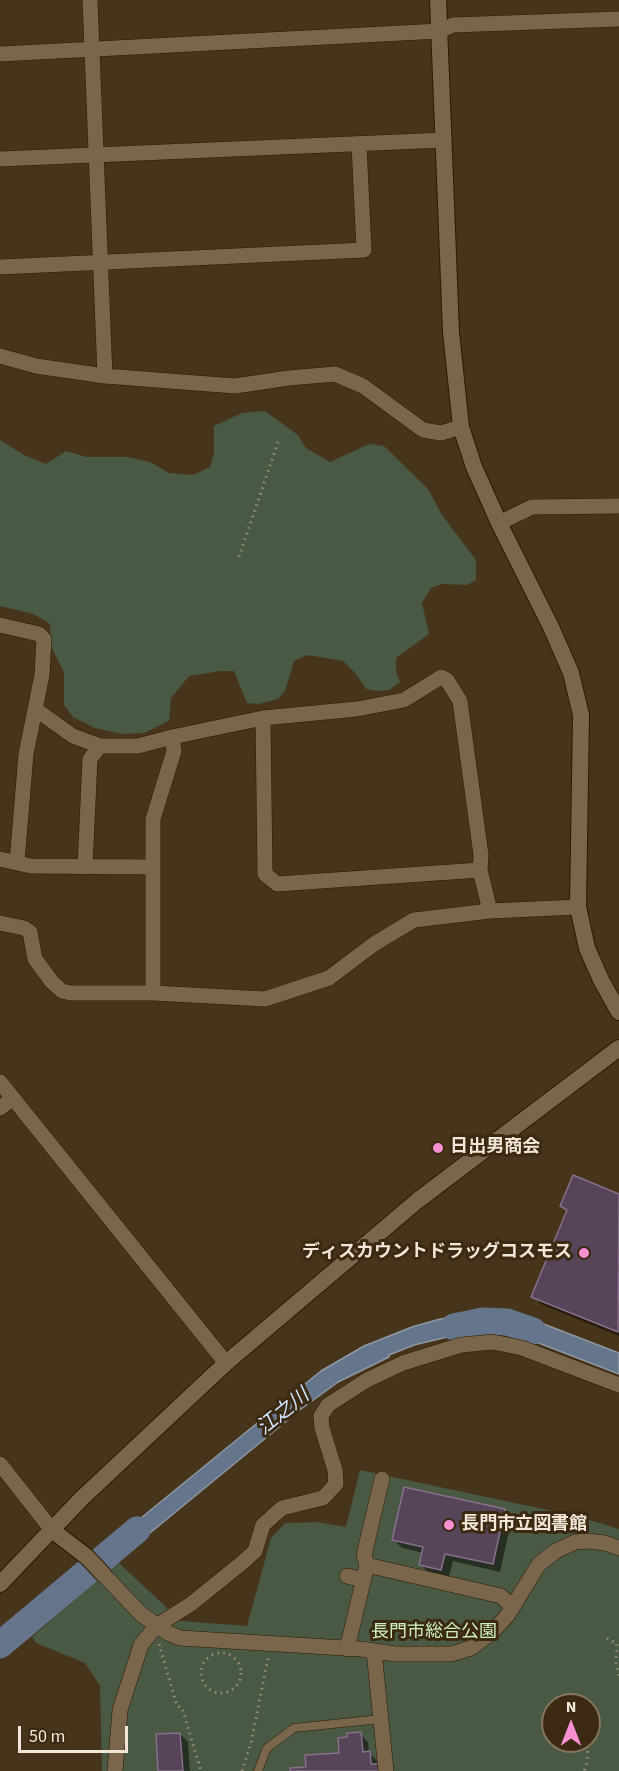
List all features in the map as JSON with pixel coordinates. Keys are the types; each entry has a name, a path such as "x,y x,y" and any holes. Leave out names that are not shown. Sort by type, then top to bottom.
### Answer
{"street":[{"path":"90,0 105,376"},
{"path":"438,0 451,332 461,426 474,467 499,524 551,627 571,673 581,714 578,907 587,948 619,1012"},
{"path":"0,54 440,31 453,25 619,19"},
{"path":"0,159 444,140"},
{"path":"0,267 364,250 359,144"},
{"path":"0,356 36,366 105,376 235,386 334,374 363,386 423,430 441,433 461,426"},
{"path":"499,524 532,507 619,506"},
{"path":"0,625 39,634 44,639 42,675 26,754 17,862"},
{"path":"35,709 73,736 100,746 138,746 263,718 357,709 404,700 441,677 447,680 460,701 481,855 480,870 490,911"},
{"path":"263,718 266,874 277,884 480,870"},
{"path":"153,993 153,819 174,752 172,737"},
{"path":"84,867 90,759 100,746"},
{"path":"0,859 31,866 153,867"},
{"path":"0,923 24,928 30,932 35,960 62,991 265,999 328,978 374,944 414,920 490,911 578,907"},
{"path":"0,1584 81,1498 226,1363 417,1201 617,1053"},
{"path":"0,1082 6,1103 226,1363"},
{"path":"115,1771 120,1710 141,1645 156,1626 191,1604 255,1551 263,1525 282,1508 323,1498 336,1484 335,1470 322,1428 321,1416 328,1405 367,1380 404,1363 461,1345 493,1342 522,1348 619,1386"},
{"path":"0,1464 52,1530 87,1557 141,1614 156,1626 180,1638 347,1648 412,1655 451,1654 471,1648 493,1631 540,1564 556,1551 575,1542 588,1541 619,1548"},
{"path":"347,1648 365,1572 364,1555 381,1479"},
{"path":"347,1576 365,1572 501,1596 512,1607"},
{"path":"374,1651 386,1771"}],"lane":[{"path":"258,1771 267,1748 294,1728 381,1719"}],"path":[{"path":"239,557 279,439"},
{"path":"607,1638 617,1644 616,1663 619,1677"},
{"path":"159,1642 177,1706 182,1708 201,1771"},
{"path":"219,1654 226,1654 236,1660 240,1672 238,1683 234,1688 223,1693 207,1687 201,1672 205,1662 219,1654"},
{"path":"242,1771 251,1743 268,1658"},
{"path":"584,1771 588,1753"}],"green space":[{"path":"265,411 298,435 306,448 330,462 369,444 384,446 428,489 442,515 476,560 476,580 467,585 442,584 431,588 422,603 429,634 396,658 396,671 400,682 389,690 366,689 343,661 308,655 294,661 285,691 278,699 258,704 247,703 234,671 221,671 189,676 171,698 169,721 144,733 122,734 95,728 73,717 64,705 64,672 51,647 50,624 33,614 0,606 0,440 24,455 46,464 66,451 86,457 128,457 150,462 169,473 193,475 210,467 214,453 214,426 242,413"},
{"name":"長門市総合公園","path":"360,1470 576,1516 619,1529 619,1771 102,1771 100,1686 85,1663 36,1643 32,1637 118,1562 181,1621 247,1626 271,1538 285,1523 316,1522 346,1527"}],"water":[{"path":"490,1312 488,1332 468,1332 414,1345 389,1355 338,1382 301,1409 128,1551 125,1549 112,1557 103,1549 321,1371 364,1346 412,1327 440,1319"},
{"path":"499,1313 528,1318 619,1353 619,1374 518,1335 498,1332"},
{"path":"73,1573 86,1586 0,1656 0,1633"}],"building":[{"name":"ディスカウントドラッグコスモス","path":"573,1175 619,1194 618,1332 531,1297 567,1210 560,1206"},
{"name":"長門市立図書館","path":"404,1487 505,1509 493,1564 445,1554 441,1570 419,1565 423,1547 392,1540"},
{"path":"361,1732 363,1752 370,1751 371,1764 379,1764 379,1771 290,1771 290,1768 306,1767 305,1755 339,1753 338,1738 347,1737 347,1733"},
{"path":"180,1733 183,1771 158,1771 156,1734"}],"waterway":[{"name":"江之川","path":"454,1327 483,1321 507,1322 533,1331"},
{"name":"江之川","path":"0,1645 137,1530"}],"place":[{"name":"日出男商会","path":"438,1148"},
{"name":"ディスカウントドラッグコスモス","path":"584,1253"},
{"name":"長門市立図書館","path":"449,1525"}]}
